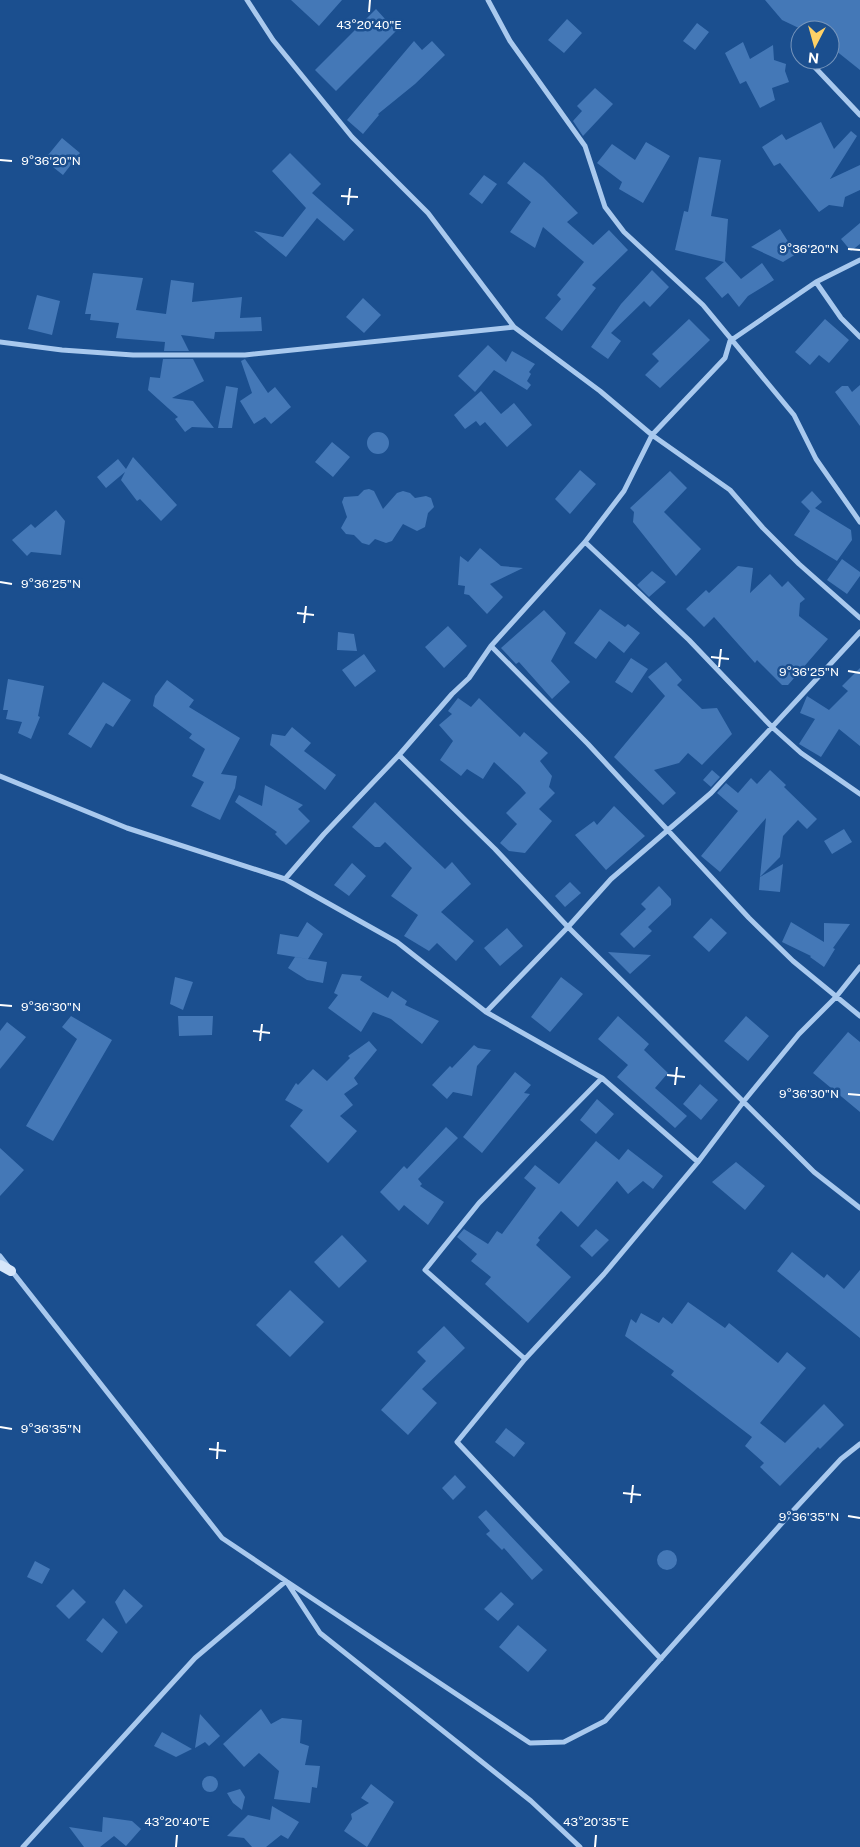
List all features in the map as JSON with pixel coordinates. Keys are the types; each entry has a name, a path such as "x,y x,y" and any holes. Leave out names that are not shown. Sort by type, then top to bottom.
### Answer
{"street":[{"path":"247,0 273,40 352,137 428,213 514,327 600,390 652,435 730,490 763,528 799,564 836,594 860,618"},
{"path":"488,0 510,41 585,146 605,207 624,232 703,305 730,341 794,415 816,459 860,522"},
{"path":"817,70 860,115"},
{"path":"285,879 324,834 399,755 452,694 469,678 491,646 585,542 624,491 652,435 726,358 730,341 816,282 860,260"},
{"path":"816,282 841,318 860,337"},
{"path":"0,342 133,356 245,355 514,327"},
{"path":"585,542 689,640 772,728 800,753 860,794"},
{"path":"486,1012 568,927 611,879 711,793 860,632"},
{"path":"491,646 668,830 749,918 836,997 860,1016"},
{"path":"399,755 495,849 568,927 744,1100 814,1172 860,1208"},
{"path":"0,776 128,828 285,879 397,942 486,1012 602,1078 698,1162"},
{"path":"661,1659 457,1442 525,1359 604,1274 698,1162 744,1100 799,1034 836,997 860,967"},
{"path":"525,1359 425,1270 479,1203 602,1078"},
{"path":"0,1256 222,1538 530,1744 564,1742 606,1721 791,1513 841,1459 860,1444"},
{"path":"0,1265 11,1271"},
{"path":"23,1847 195,1658 286,1581"},
{"path":"286,1581 320,1632 531,1801 580,1847"}],"building":[{"path":"291,0 342,0 319,26"},
{"path":"765,0 860,0 860,70 840,54 840,20 790,20 790,24 782,20"},
{"path":"376,9 396,31 336,91 315,70"},
{"path":"567,19 582,33 564,53 548,40"},
{"path":"697,23 709,32 695,50 683,41"},
{"path":"414,41 422,50 432,41 445,55 415,84 378,114 363,134 347,120"},
{"path":"743,42 750,59 773,45 774,60 786,64 785,71 789,82 772,88 775,100 760,108 746,81 740,84 725,53"},
{"path":"595,88 613,104 583,136 573,121 582,111 577,106"},
{"path":"821,122 834,149 851,131 857,136 830,179 860,165 860,190 845,197 843,207 829,205 819,212 780,163 774,166 762,147 782,134 786,140"},
{"path":"62,138 80,153 63,175 44,160"},
{"path":"646,142 670,156 643,203 619,189 622,182 597,163 612,144 635,160"},
{"path":"290,153 321,184 312,193 354,230 344,241 317,218 286,257 254,231 283,237 306,208 272,171"},
{"path":"699,157 721,160 711,216 728,219 725,261 741,279 762,263 774,280 748,296 739,307 728,293 722,298 705,278 724,262 675,250 684,211 688,212"},
{"path":"524,162 543,177 578,213 567,222 593,245 609,230 628,250 592,285 596,288 562,331 545,318 561,299 557,295 584,262 543,227 535,248 510,232 531,202 507,183"},
{"path":"484,175 497,184 482,204 469,194"},
{"path":"860,223 860,244 851,251 841,239"},
{"path":"780,229 796,254 783,262 751,247"},
{"path":"652,270 669,287 650,307 644,301 611,333 621,341 608,359 591,347 621,304"},
{"path":"93,273 143,278 136,310 166,314 171,280 194,283 192,302 242,297 240,318 261,317 262,331 215,332 214,339 181,335 189,351 164,351 165,342 116,338 119,323 90,320 91,314 85,314"},
{"path":"37,295 60,301 52,335 28,329"},
{"path":"363,298 381,315 364,333 346,317"},
{"path":"689,319 710,340 660,388 645,375 659,361 652,354"},
{"path":"825,319 849,340 829,363 819,355 810,365 795,352"},
{"path":"488,345 506,362 512,351 535,364 529,372 531,374 527,381 531,385 527,390 494,370 475,392 458,376"},
{"path":"163,359 193,359 204,381 172,398 193,401 214,428 192,427 185,432 175,419 178,417 148,390 150,377 160,378"},
{"path":"245,359 268,393 275,387 291,407 271,424 265,417 254,424 240,401 252,393 241,361"},
{"path":"860,385 860,426 835,392 842,386 848,386 852,392"},
{"path":"226,386 238,388 232,428 218,428"},
{"path":"481,391 501,414 514,403 532,425 507,447 485,422 480,426 476,421 465,429 454,415"},
{"path":"378,432 386,435 389,443 386,451 378,454 370,451 367,443 370,435"},
{"path":"332,442 350,457 333,477 315,462"},
{"path":"133,457 177,505 161,521 140,499 137,501 121,480 125,472 106,488 97,477 118,459 126,469"},
{"path":"580,470 596,484 570,514 555,499"},
{"path":"670,471 687,488 664,512 701,549 676,576 633,522 634,512 630,508"},
{"path":"364,490 374,491 383,509 397,493 403,491 410,493 415,498 426,496 431,498 434,507 428,513 425,527 417,531 403,524 392,541 386,543 375,539 369,545 362,543 354,535 346,534 341,528 347,517 342,502 344,497 358,496"},
{"path":"812,491 822,502 815,508 851,530 852,540 837,561 794,535 810,511 801,502"},
{"path":"56,510 65,521 61,555 31,552 27,556 12,540 31,524 35,528"},
{"path":"480,548 501,566 523,568 490,584 503,597 487,614 469,595 464,594 465,586 458,585 460,556 468,562"},
{"path":"842,559 860,572 860,576 847,594 827,580"},
{"path":"738,566 753,568 750,593 770,574 782,587 788,581 805,599 800,603 799,616 828,639 788,685 782,685 757,660 755,663 714,617 704,627 686,609 706,590 709,593"},
{"path":"652,571 666,582 649,597 637,585"},
{"path":"600,609 625,627 628,624 640,633 624,653 609,641 596,659 574,643"},
{"path":"544,610 566,633 551,661 570,682 552,699 519,662 516,664 501,648"},
{"path":"448,626 467,646 444,668 425,647"},
{"path":"338,632 354,634 357,651 337,650"},
{"path":"364,654 376,671 355,687 342,670"},
{"path":"631,658 648,669 632,693 615,682"},
{"path":"666,662 682,680 677,685 702,709 717,708 732,734 702,765 688,753 679,763 654,770 676,793 663,805 614,757 665,696 648,677"},
{"path":"860,668 860,746 839,729 821,757 799,744 815,719 800,713 807,696 829,710 848,691 842,686"},
{"path":"8,679 44,686 38,716 40,717 31,739 18,733 22,722 6,719 8,710 3,710"},
{"path":"167,680 194,700 189,707 240,738 221,774 237,776 235,788 220,820 191,806 204,782 192,776 205,749 189,738 192,734 153,706 155,696"},
{"path":"103,682 131,700 113,727 106,723 91,748 68,734"},
{"path":"458,698 471,707 479,698 520,737 524,732 548,753 540,761 552,776 549,787 555,793 539,809 552,821 525,853 509,851 500,843 517,824 506,813 526,793 520,786 494,762 483,779 467,769 461,776 440,760 453,741 439,725 452,714 448,711"},
{"path":"292,727 311,743 304,751 336,775 325,790 270,745 272,734 285,736"},
{"path":"712,770 720,777 711,787 703,780"},
{"path":"770,770 786,785 784,787 817,819 807,829 798,820 783,836 780,857 760,877 766,818 720,872 701,856 738,811 717,793 726,783 738,793 751,778 757,784"},
{"path":"265,785 303,805 298,809 310,821 286,845 275,834 277,832 235,802 239,795 262,806"},
{"path":"375,802 445,869 452,862 471,884 441,912 474,941 456,961 437,943 429,951 404,936 418,915 391,896 412,868 385,842 380,847 375,847 352,827"},
{"path":"614,806 645,836 606,870 575,835 594,821 597,825"},
{"path":"844,829 852,842 832,854 824,841"},
{"path":"352,863 366,876 349,896 334,885"},
{"path":"783,864 780,892 759,890 760,877"},
{"path":"570,882 581,893 565,907 555,896"},
{"path":"659,886 671,899 671,905 648,927 652,931 634,948 620,934 646,909 641,904"},
{"path":"711,918 727,933 709,952 693,937"},
{"path":"307,922 323,934 308,959 277,954 280,934 298,937"},
{"path":"791,922 824,942 824,923 850,924 833,948 835,949 824,967 811,956 782,942"},
{"path":"507,928 523,946 500,966 484,948"},
{"path":"608,952 651,955 630,974"},
{"path":"295,957 327,962 323,983 307,980 288,968"},
{"path":"342,974 362,976 360,980 388,998 392,991 407,1001 405,1005 439,1021 422,1044 391,1019 373,1012 361,1032 328,1008 338,995 334,993"},
{"path":"175,977 193,982 183,1010 170,1004"},
{"path":"561,977 583,994 550,1032 531,1017"},
{"path":"71,1016 112,1040 53,1141 26,1126 77,1039 62,1027"},
{"path":"178,1016 213,1016 212,1035 179,1036"},
{"path":"618,1016 649,1044 644,1050 668,1073 655,1088 687,1116 675,1128 617,1077 628,1065 598,1039"},
{"path":"746,1016 769,1036 748,1061 724,1041"},
{"path":"7,1022 26,1037 0,1069 0,1031"},
{"path":"848,1032 860,1042 860,1112 813,1073"},
{"path":"369,1041 377,1050 354,1078 358,1084 344,1094 353,1105 340,1116 357,1131 328,1163 290,1126 303,1110 285,1100 296,1083 298,1085 313,1069 327,1081 350,1058 348,1056"},
{"path":"474,1045 478,1048 491,1050 477,1066 472,1096 453,1092 447,1099 432,1085"},
{"path":"515,1072 531,1085 524,1093 530,1094 482,1153 463,1137"},
{"path":"700,1084 718,1100 701,1120 683,1104"},
{"path":"597,1099 614,1114 596,1134 580,1120"},
{"path":"446,1127 458,1138 418,1179 422,1184 420,1186 444,1202 428,1225 404,1205 399,1211 380,1192 404,1166 407,1169"},
{"path":"596,1141 619,1160 628,1149 663,1176 653,1189 643,1181 628,1194 617,1181 578,1227 561,1211 538,1238 540,1240 536,1245 571,1277 528,1323 485,1284 491,1277 471,1261 477,1254 457,1237 464,1229 488,1244 497,1231 502,1234 536,1188 524,1178 535,1165 559,1184"},
{"path":"0,1148 24,1170 0,1196"},
{"path":"736,1162 765,1186 745,1210 712,1182"},
{"path":"596,1229 609,1240 592,1257 580,1246"},
{"path":"342,1235 367,1261 339,1288 314,1262"},
{"path":"792,1252 824,1278 827,1274 844,1289 860,1270 860,1338 777,1271"},
{"path":"290,1290 324,1322 290,1357 256,1325"},
{"path":"688,1302 725,1328 729,1323 778,1363 787,1352 806,1368 760,1423 785,1443 824,1404 844,1425 820,1449 818,1447 780,1486 760,1467 764,1463 745,1446 752,1437 671,1375 674,1371 625,1336 631,1319 636,1323 641,1313 659,1323 663,1317 672,1324"},
{"path":"444,1326 465,1348 422,1389 437,1403 408,1435 381,1410 426,1361 417,1352"},
{"path":"506,1428 525,1443 514,1457 495,1442"},
{"path":"455,1475 466,1487 453,1500 442,1488"},
{"path":"486,1510 543,1570 532,1580 504,1548 502,1550 486,1534 490,1531 478,1517"},
{"path":"667,1550 674,1553 677,1560 674,1567 667,1570 660,1567 657,1560 660,1553"},
{"path":"35,1561 50,1569 42,1584 27,1577"},
{"path":"73,1589 86,1602 69,1619 56,1606"},
{"path":"124,1589 143,1606 126,1624 115,1602"},
{"path":"501,1592 514,1604 498,1621 484,1609"},
{"path":"103,1618 118,1632 102,1653 86,1640"},
{"path":"518,1625 547,1650 528,1672 499,1647"},
{"path":"261,1709 271,1724 282,1718 302,1720 300,1743 309,1746 305,1765 320,1766 317,1788 312,1787 310,1803 274,1799 279,1771 259,1753 244,1767 223,1744"},
{"path":"200,1714 220,1736 209,1746 205,1742 195,1748"},
{"path":"162,1732 192,1749 176,1757 154,1746"},
{"path":"210,1776 218,1784 210,1792 202,1784"},
{"path":"371,1784 394,1802 367,1847 344,1831 352,1819 351,1814 369,1803 361,1798"},
{"path":"240,1789 245,1797 242,1810 233,1803 227,1793"},
{"path":"272,1806 299,1822 288,1839 281,1835 266,1847 252,1847 244,1838 227,1836 248,1815 270,1820"},
{"path":"103,1817 132,1821 141,1829 126,1846 114,1836 100,1847 84,1847 69,1827 102,1832"}]}
